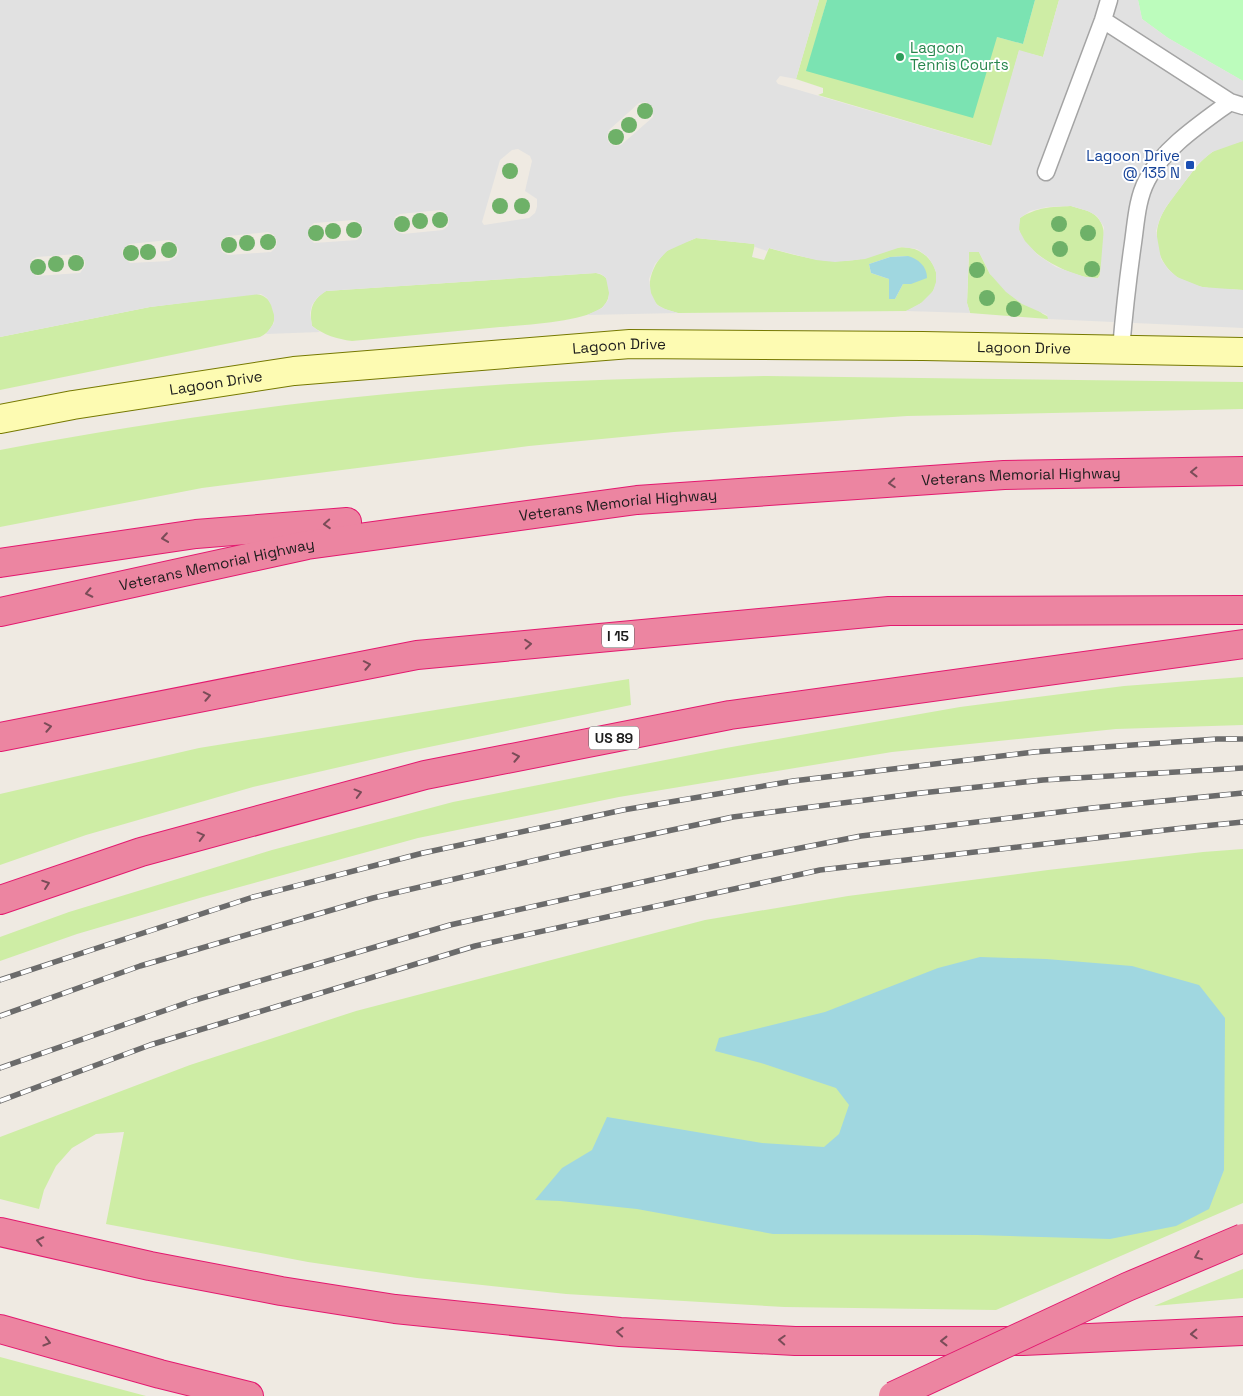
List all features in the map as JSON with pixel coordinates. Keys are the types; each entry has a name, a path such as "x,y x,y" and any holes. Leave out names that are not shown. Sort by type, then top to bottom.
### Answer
{"highway":[{"name":"Veterans Memorial Highway","path":"0,612 307,545 637,500 1004,475 1243,471"},
{"path":"0,563 196,534 637,500"},
{"name":"I 15","path":"0,737 417,655 889,611 1243,610"},
{"name":"US 89","path":"0,900 141,852 425,775 730,715 1243,644"},
{"path":"0,1232 150,1266 395,1309 620,1332 795,1341 1023,1341 1243,1331"},
{"path":"893,1396 1118,1292 1243,1238"},
{"path":"0,1329 170,1377 249,1396"}],"street":[{"name":"Lagoon Drive","path":"0,419 73,405 294,371 630,344 923,346 1243,352"}],"lane":[{"path":"1046,172 1109,0"},
{"path":"1103,20 1236,104 1193,130 1161,158 1146,180 1138,204 1121,349"}],"green space":[{"path":"819,0 827,0 807,71 997,37 1023,44 1035,0 1059,0 1043,57 1019,51 992,146 818,95 823,93 823,88 796,79"},
{"name":"Lagoon Tennis Courts","path":"827,0 1035,0 1023,44 997,37 973,118 806,71"},
{"path":"1138,0 1243,0 1243,81 1168,38 1142,19"},
{"path":"1243,141 1243,290 1200,287 1177,277 1166,266 1159,252 1157,241 1159,223 1171,200 1203,160 1218,149"},
{"path":"1071,206 1092,213 1101,223 1104,245 1098,278 1077,275 1064,270 1040,256 1022,238 1019,228 1020,218 1026,214 1051,207"},
{"path":"696,238 755,244 752,257 764,260 769,248 812,258 844,261 862,259 896,248 910,248 929,258 936,271 936,284 931,295 917,306 906,311 678,313 659,306 651,293 650,286 653,270 667,251","holes":["908,256 911,284 903,284 895,299 889,279 871,273 869,264 890,257"]},
{"path":"969,252 979,252 990,274 1049,317 1048,319 970,313 967,303"},
{"path":"596,273 604,276 608,282 609,295 606,303 600,309 591,313 566,320 352,341 331,336 312,326 311,310 317,298 326,291"},
{"path":"253,294 261,295 267,299 272,304 274,311 272,326 268,332 260,337 0,390 0,337 150,307"},
{"path":"767,376 1243,382 1243,409 907,416 674,432 529,446 202,488 0,527 0,450 191,418 383,394 543,382"},
{"path":"1243,677 1243,725 1116,729 892,752 619,797 418,838 77,934 0,961 0,937 69,912 272,850 453,802 726,748 960,707 1124,686"},
{"path":"629,679 631,705 405,752 253,787 86,835 0,865 0,794 199,748"},
{"path":"1243,849 1243,1203 996,1310 784,1307 566,1294 417,1278 308,1262 106,1224 124,1132 96,1134 72,1148 56,1166 44,1190 39,1209 0,1199 0,1137 190,1065 356,1011 705,920 848,896 1048,870"},
{"path":"1243,1269 1243,1298 1154,1306"},
{"path":"0,1357 146,1396 0,1396"}],"shaded area":[{"path":"0,0 819,0 796,79 780,76 776,81 778,84 991,146 1019,50 1043,57 1059,0 1138,0 1142,19 1168,38 1243,81 1243,141 1212,152 1198,164 1166,207 1156,231 1161,259 1177,277 1202,287 1243,290 1243,328 1048,319 1047,315 1022,304 1006,292 990,274 979,252 969,252 967,303 970,313 906,311 921,303 933,291 936,282 936,272 933,265 928,257 917,249 901,247 865,259 835,262 816,260 769,248 767,251 755,247 754,244 696,238 667,251 655,264 649,279 651,293 657,305 678,313 587,315 602,308 608,300 609,293 606,278 596,273 326,291 312,305 310,313 312,326 320,332 266,334 274,323 274,315 267,298 261,294 150,307 0,337","holes":["646,102 653,107 653,117 621,145 615,146 609,143 607,137 609,130 639,103","518,149 530,156 532,161 525,191 537,199 537,207 535,213 529,218 484,225 482,222 500,160 512,150","1071,206 1097,216 1104,227 1100,275 1098,278 1085,277 1056,267 1038,255 1025,241 1019,230 1020,218 1030,211 1047,207","440,210 446,213 449,219 448,226 443,230 403,234 397,232 393,227 395,217 400,214","354,220 360,223 363,229 362,235 357,240 314,243 308,237 309,227 314,223","268,232 274,235 277,241 276,247 271,252 228,255 222,252 220,246 222,239 228,236","169,240 175,243 179,250 177,256 169,261 130,263 123,257 122,250 129,244","77,254 82,256 85,266 80,273 36,276 30,270 31,260 37,257"]}],"water":[{"path":"908,256 921,264 927,274 927,278 911,284 903,284 895,299 889,299 889,279 871,273 869,264 890,257"},
{"path":"980,957 1046,959 1132,966 1199,985 1225,1018 1224,1170 1209,1209 1176,1226 1110,1239 977,1235 773,1234 637,1209 535,1200 562,1168 592,1150 607,1117 762,1143 824,1147 839,1134 849,1105 836,1088 761,1063 715,1051 719,1038 825,1012 938,968"}],"railway":[{"path":"0,980 253,897 423,853 623,810 793,781 1034,752 1217,739 1243,739"},
{"path":"0,1016 140,966 373,898 583,849 733,817 921,793 1043,780 1243,768"},
{"path":"0,1068 192,1001 450,925 750,858 861,836 1092,808 1243,793"},
{"path":"0,1101 150,1045 475,946 820,870 1243,822"}],"place":[{"name":"Lagoon Tennis Courts","path":"900,57"},
{"name":"Lagoon Drive @ 135 N","path":"1190,165"}]}
